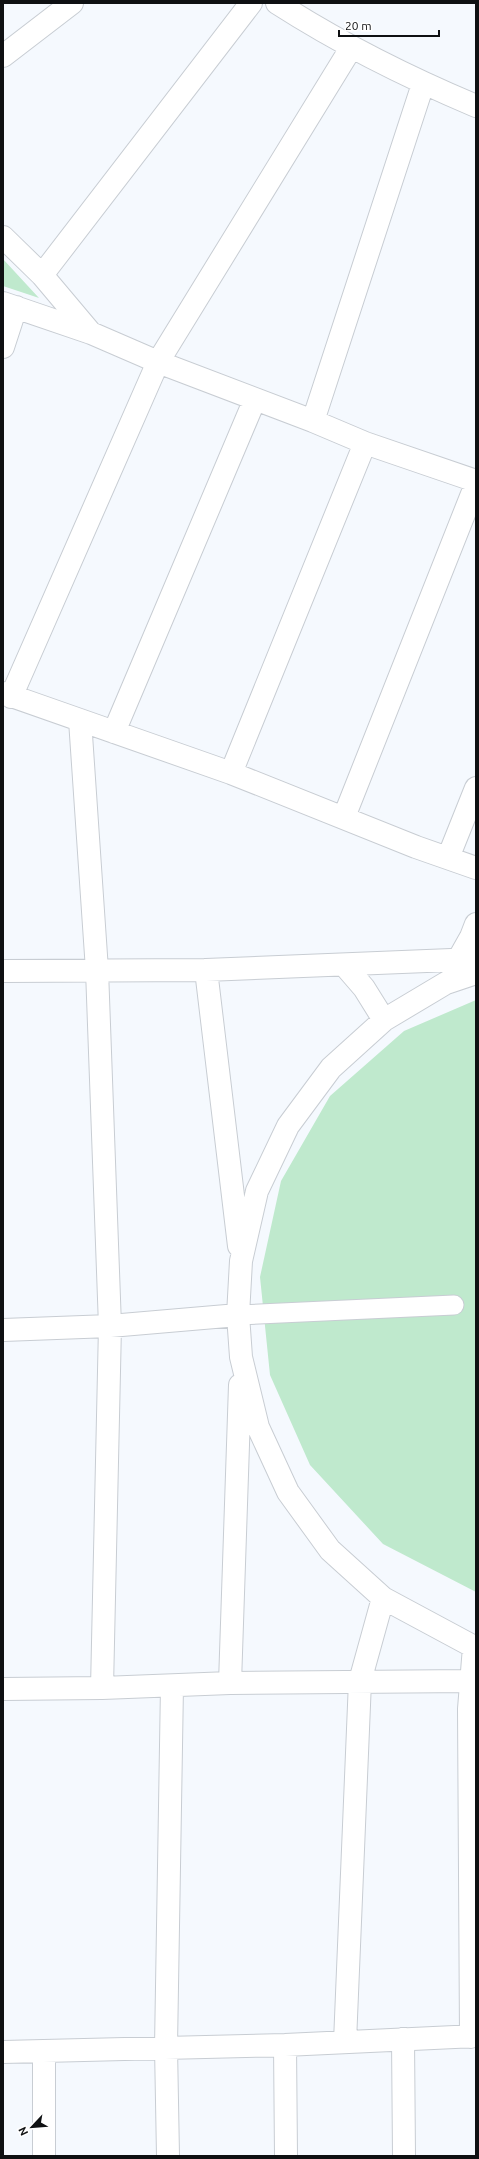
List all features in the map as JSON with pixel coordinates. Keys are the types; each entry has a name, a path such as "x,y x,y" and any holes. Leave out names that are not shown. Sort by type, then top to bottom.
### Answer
{"street":[{"path":"3,56 72,3"},
{"path":"42,275 251,3"},
{"path":"277,3 351,48 423,84 476,106"},
{"path":"351,48 158,362 7,695 231,773 416,847 476,868"},
{"path":"313,422 423,84"},
{"path":"3,237 42,275 91,333"},
{"path":"3,348 9,305 91,333 158,362 365,443 476,483 344,817"},
{"path":"114,732 255,399"},
{"path":"231,773 365,443"},
{"path":"80,720 97,970 110,1326 102,1688"},
{"path":"448,858 476,788"},
{"path":"446,983 467,959 471,937 476,924"},
{"path":"3,971 206,970 345,966 467,959"},
{"path":"345,966 364,988 384,1020"},
{"path":"206,970 241,1261"},
{"path":"230,1683 241,1358 238,1315 241,1261 257,1191 288,1126 331,1068 384,1020 446,983 476,973"},
{"path":"3,1330 110,1326 238,1315"},
{"path":"3,2052 44,2053 166,2047 285,2045 473,2037 473,1681 475,1648 383,1598 330,1550 288,1492 258,1427 241,1358"},
{"path":"345,2042 360,1682 383,1598"},
{"path":"3,1689 102,1688 230,1683 473,1681"},
{"path":"168,2156 166,2047 172,1686"},
{"path":"403,2039 404,2156"},
{"path":"285,2045 286,2156"},
{"path":"44,2053 44,2156"}],"lane":[{"path":"238,1315 454,1305"}],"green space":[{"path":"3,259 39,298 3,286"},
{"path":"476,1000 476,1592 383,1544 310,1465 270,1375 260,1277 281,1181 330,1096 404,1031"}]}
